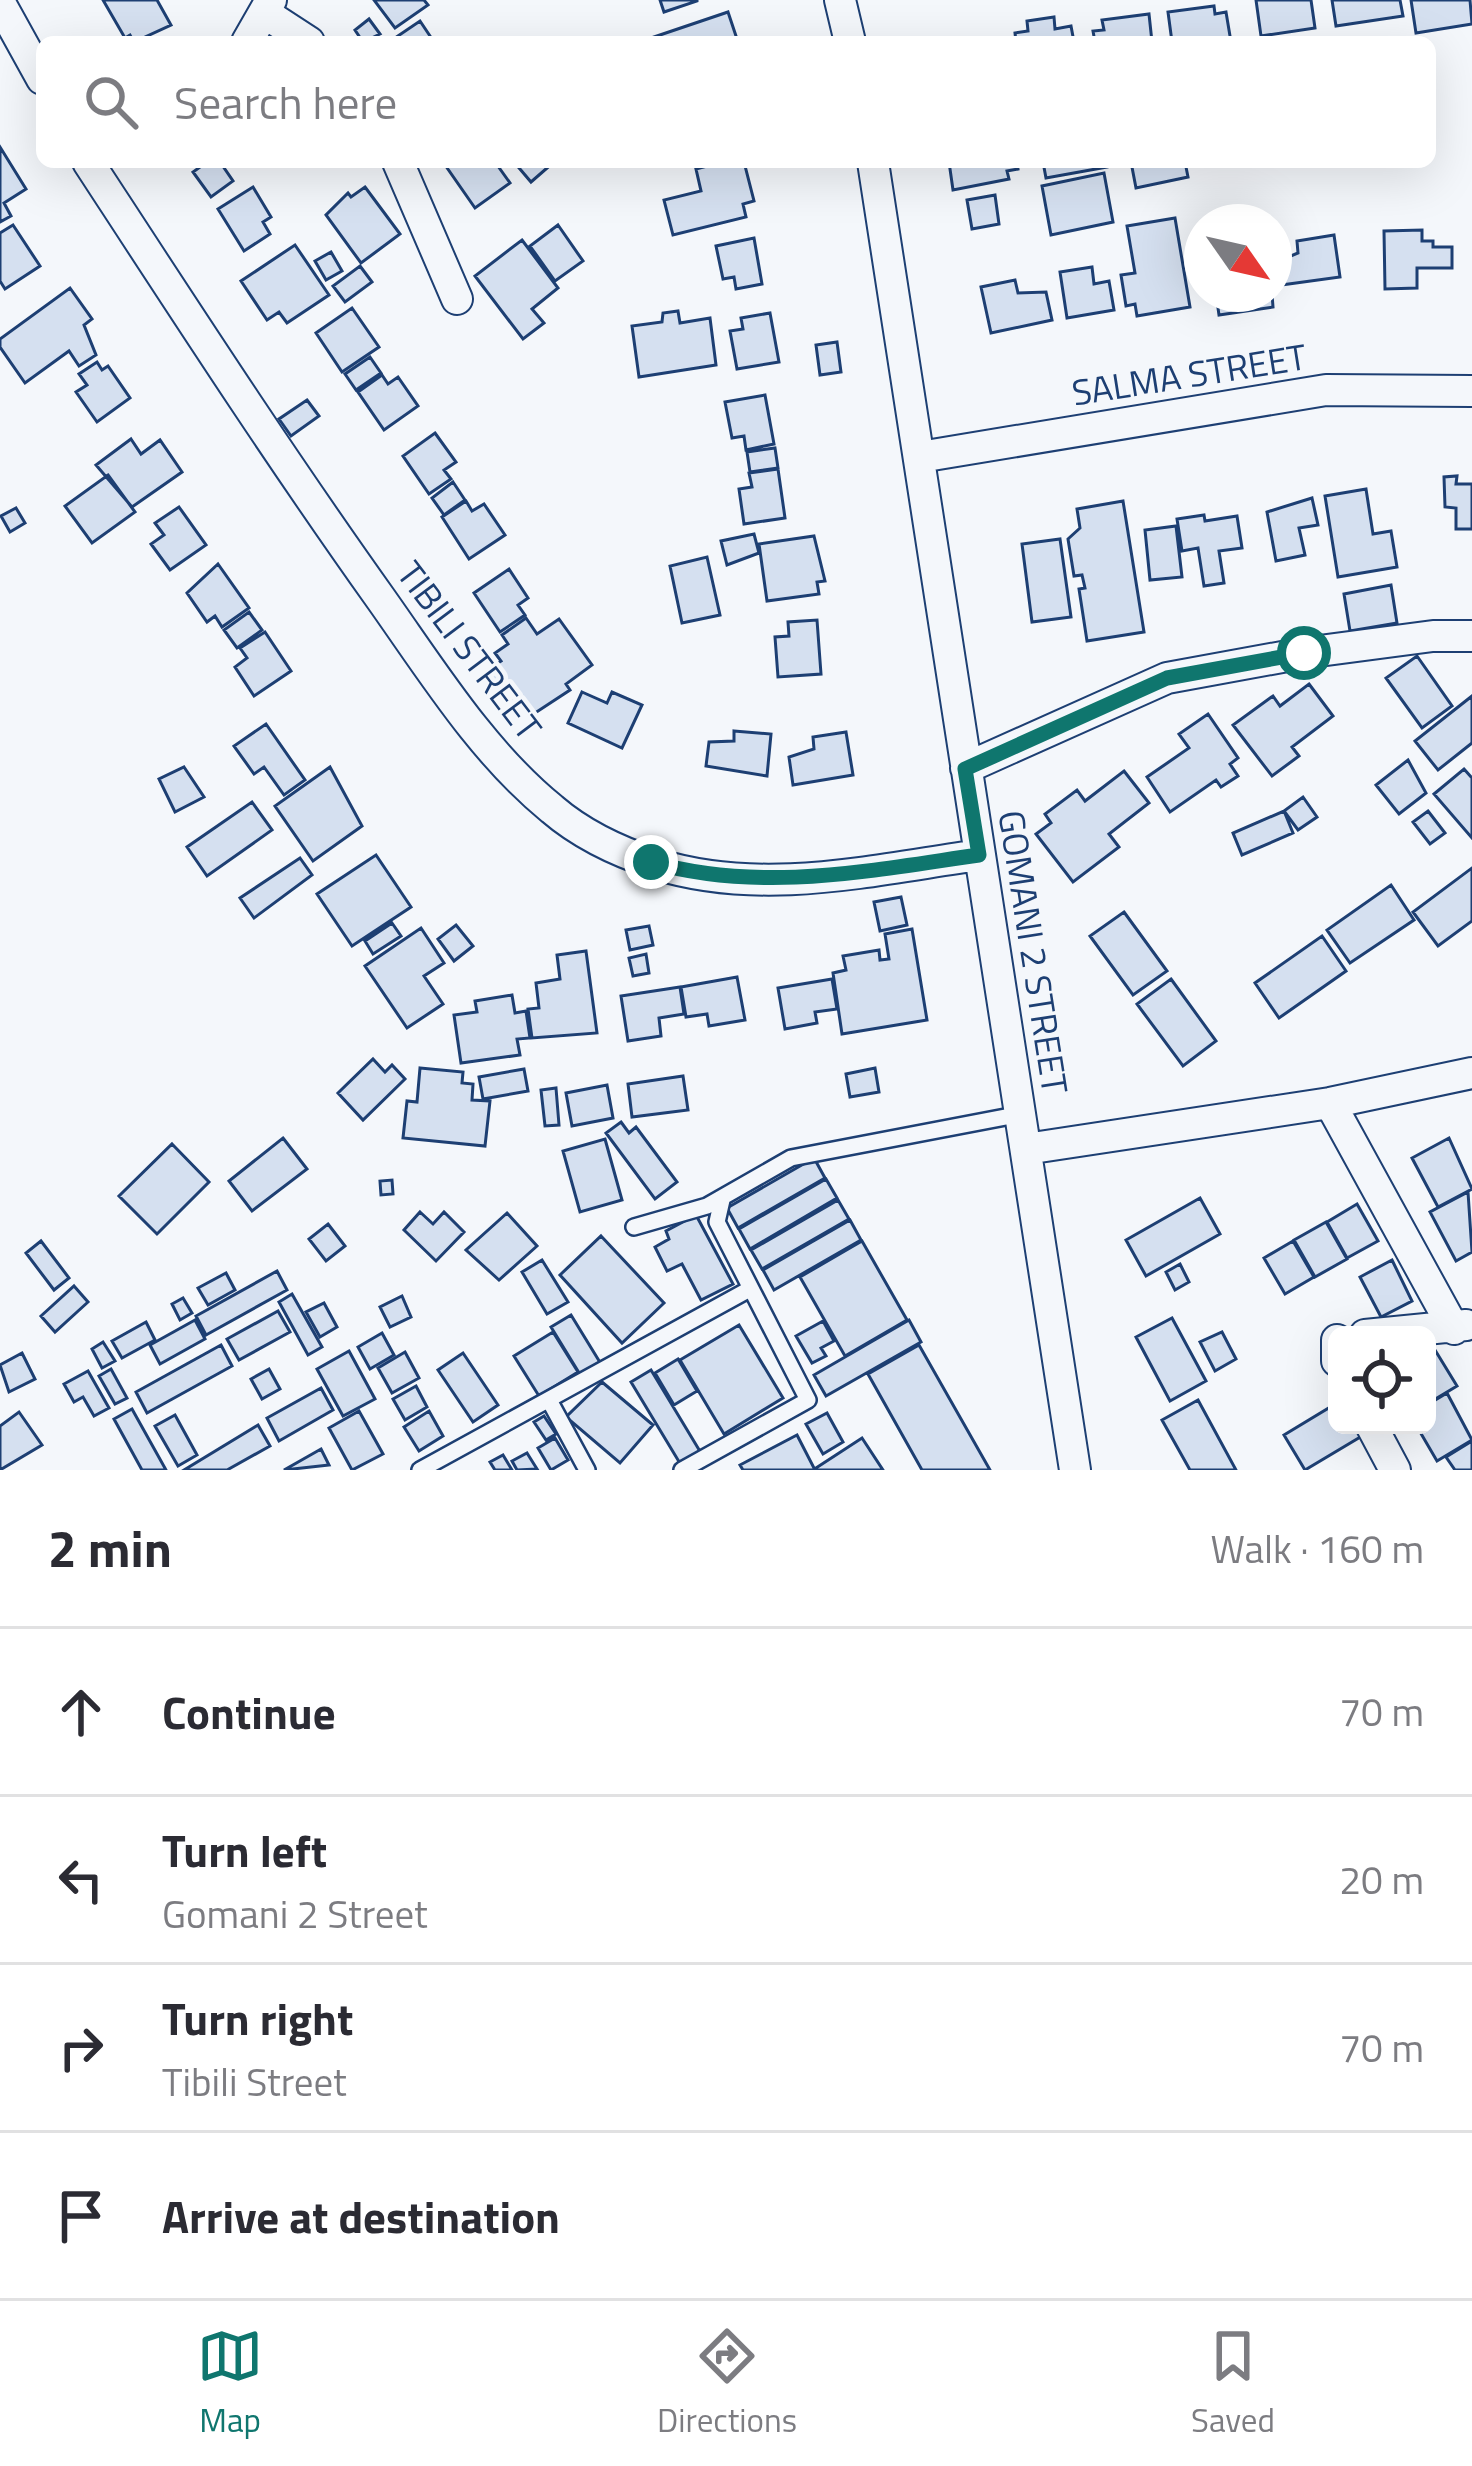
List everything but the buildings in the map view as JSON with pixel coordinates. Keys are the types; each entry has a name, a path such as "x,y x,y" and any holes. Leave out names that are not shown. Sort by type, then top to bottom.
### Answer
{"street":[{"path":"840,0 849,36"},
{"path":"0,3 36,69"},
{"path":"251,36 268,7 302,36"},
{"name":"TIBILI STREET","path":"92,168 290,472 459,709 555,812 598,840 651,862 741,881 817,878 979,855"},
{"path":"401,168 457,299"},
{"name":"GOMANI 2 STREET","path":"874,168 1075,1470"},
{"name":"SALMA STREET","path":"920,458 1326,390 1472,391"},
{"path":"965,769 1167,678 1347,647 1472,636"},
{"path":"1026,1149 1330,1103 1472,1073"},
{"path":"1330,1103 1463,1327"},
{"path":"1376,1434 1395,1470"}],"lane":[{"path":"634,1227 722,1200 791,1158 1021,1114"},
{"path":"682,1470 808,1400 717,1222 722,1200"},
{"path":"420,1470 748,1290"},
{"path":"549,1400 587,1470"}],"route":[{"path":"651,862 741,881 817,878 979,855 965,769 1167,678 1304,653"}]}
